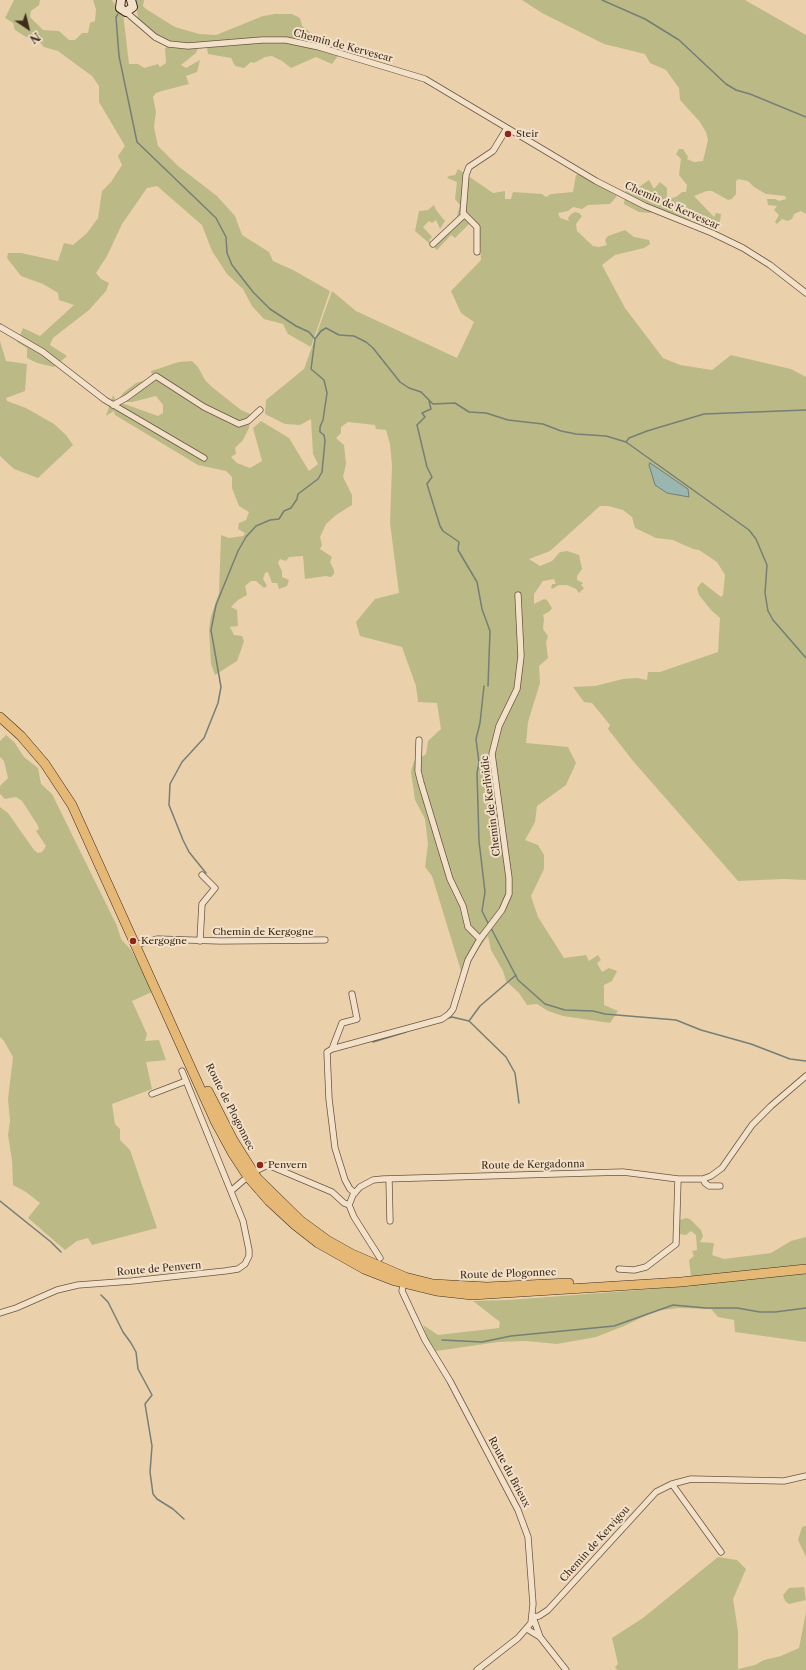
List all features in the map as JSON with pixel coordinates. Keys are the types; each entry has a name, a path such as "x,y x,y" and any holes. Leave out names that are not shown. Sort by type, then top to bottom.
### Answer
{"main road":[{"name":"Route de Plogonnec","path":"0,717 36,753 68,798 150,973 220,1132 251,1174 290,1212 327,1240 404,1280 473,1287 712,1278 806,1269"}],"street":[{"path":"117,2 121,10 131,4"},
{"name":"Chemin de Kervescar","path":"131,4 141,25 159,40 179,46 275,39 291,41 319,47 425,78 589,177 640,204 743,248 770,265 806,293"},
{"path":"434,244 464,215 465,180 470,166 493,151 507,128"},
{"path":"464,215 474,222 477,227 477,252"},
{"path":"0,327 39,350 113,405 204,458"},
{"path":"113,405 126,398 156,376 204,407 239,424 248,421 260,410"},
{"name":"Chemin de Kerlividic","path":"332,1049 435,1021 450,1014 453,1009 468,960 480,939 502,910 510,888 492,754 499,726 517,689 521,656 518,595"},
{"path":"419,740 418,771 450,879 463,906 468,927 480,939"},
{"name":"Chemin de Kergogne","path":"200,941 202,904 215,888 202,875"},
{"name":"Chemin de Kergogne","path":"136,945 157,939 200,941 325,940"},
{"path":"352,994 357,1019 342,1022 332,1049 327,1052 326,1061 334,1141 345,1180 350,1189 355,1192 349,1204 354,1217 380,1258"},
{"path":"182,1071 231,1190 264,1166 273,1166 332,1192 344,1203 349,1204"},
{"path":"703,1179 722,1168 755,1122 806,1076"},
{"path":"152,1094 186,1081"},
{"name":"Route de Kergadonna","path":"355,1192 369,1182 389,1179 623,1172 678,1179 703,1179 704,1183 709,1186 720,1186"},
{"path":"389,1179 390,1221"},
{"path":"620,1269 634,1270 646,1267 676,1244 678,1179"},
{"name":"Route de Penvern","path":"0,1313 16,1308 57,1290 78,1285 132,1282 242,1268 249,1256 249,1243 243,1221 231,1190"},
{"name":"Route du Brieux","path":"404,1280 402,1291 425,1340 459,1398 524,1524 529,1547 533,1617 529,1627"},
{"name":"Chemin de Kervigou","path":"533,1617 539,1616 548,1610 656,1492 672,1484 698,1478 777,1481 806,1476"},
{"path":"672,1484 721,1552"},
{"path":"533,1617 539,1630 540,1637"},
{"path":"529,1627 539,1630"},
{"path":"529,1627 540,1637 566,1670"},
{"path":"477,1670 529,1627"}],"shaded area":[{"path":"14,0 40,0 39,5 31,11 30,17 43,30 59,31 69,40 75,40 82,33 88,33 90,23 95,21 96,9 93,0 112,0 118,10 123,13 129,64 138,64 144,68 158,64 160,67 166,63 165,49 167,46 172,47 142,24 138,18 135,0 144,0 143,6 146,9 175,27 199,34 216,35 263,16 292,14 300,18 302,26 316,37 324,42 341,46 338,56 332,64 316,57 291,68 272,56 265,57 254,63 251,62 244,68 235,66 231,58 208,54 206,43 199,44 196,53 181,65 186,68 200,60 197,72 186,76 189,84 156,93 153,97 156,112 154,127 158,146 178,166 217,196 235,216 242,235 269,252 273,261 293,270 330,291 311,347 288,334 283,324 264,319 252,306 243,289 227,274 212,251 202,225 157,186 147,188 122,224 107,256 96,273 101,279 109,283 106,291 89,310 53,338 50,345 67,356 54,367 37,363 27,358 27,348 17,342 23,328 40,336 74,305 59,300 58,293 43,284 21,276 7,258 8,253 21,253 58,261 64,243 73,245 87,233 98,218 102,191 111,182 122,165 118,156 125,146 99,102 99,86 92,76 58,51 44,47 35,37 26,37 15,30 13,23 5,18"},
{"path":"522,0 745,0 806,35 806,214 801,211 794,214 792,219 788,221 782,219 777,224 775,222 779,215 774,210 777,206 768,205 767,199 775,199 779,201 786,199 785,196 766,194 754,187 748,181 738,179 736,181 736,194 732,199 728,200 712,191 707,191 694,196 714,217 716,213 721,214 720,222 711,227 696,221 693,218 690,220 654,209 650,213 639,212 624,204 626,186 639,187 649,180 654,189 660,182 667,188 667,199 676,197 682,192 686,192 687,185 679,175 681,159 676,154 679,149 683,149 688,157 687,159 694,162 703,161 708,140 706,132 700,122 680,100 679,88 666,70 650,63 645,54 604,44 542,13"},
{"path":"458,169 493,193 505,191 505,199 511,199 513,192 542,194 546,197 551,194 573,192 576,175 581,174 617,196 610,204 588,205 582,209 573,207 568,211 558,213 560,218 569,221 568,218 571,214 575,212 579,213 582,216 576,224 577,231 593,246 599,247 607,245 605,240 608,236 625,230 634,237 649,240 650,244 644,248 615,255 602,265 625,308 663,358 680,365 712,370 731,355 791,369 806,377 806,880 783,879 738,881 633,761 608,729 610,725 592,703 584,702 573,687 595,686 623,679 637,678 647,680 648,672 660,672 718,652 720,618 711,610 699,595 697,588 702,582 721,597 723,595 725,575 717,562 699,550 693,549 673,540 656,538 635,528 632,517 623,510 608,506 600,506 550,551 529,559 540,566 552,561 560,552 567,551 579,555 582,569 577,576 577,580 583,583 581,585 584,588 579,593 576,589 567,585 559,585 552,589 552,584 556,584 554,579 543,581 534,594 534,604 544,599 547,600 552,608 543,615 543,629 548,636 546,642 548,658 539,666 540,683 528,722 526,743 568,747 576,763 566,785 537,806 535,822 525,840 538,845 544,855 544,869 531,896 538,917 564,958 586,955 589,961 598,955 601,960 597,963 602,972 609,968 617,971 612,981 604,985 604,1005 618,1011 610,1023 563,1016 548,1011 537,1004 527,1005 519,993 506,981 503,971 491,950 488,936 461,971 432,876 425,867 428,844 425,819 415,800 411,772 414,761 426,754 428,741 441,729 437,703 418,702 416,686 402,647 360,636 356,622 375,599 399,593 390,523 392,465 390,444 386,430 376,429 375,425 348,422 341,427 341,433 336,438 344,445 346,464 343,477 352,495 352,505 336,515 326,524 320,537 322,545 320,549 332,557 330,562 334,570 334,574 331,577 326,576 305,579 303,556 289,557 286,561 280,559 278,563 282,571 282,577 289,580 287,586 279,589 277,583 272,583 268,572 265,573 263,579 267,586 264,588 256,581 251,581 245,586 247,595 238,600 231,607 237,610 238,626 230,627 234,635 242,636 244,641 241,650 237,661 215,675 211,664 209,630 211,616 219,593 221,535 229,538 243,536 245,533 238,529 239,523 246,520 249,512 239,506 232,488 232,477 226,471 198,465 115,415 114,411 106,416 113,395 116,401 158,416 163,413 163,405 156,396 132,402 126,402 120,397 136,383 153,378 151,371 179,362 192,361 198,367 205,380 212,387 241,410 250,414 249,428 243,440 235,448 236,454 231,457 237,463 250,468 262,461 253,428 261,421 289,438 309,471 318,464 313,454 311,419 300,425 285,424 265,414 266,400 304,369 332,291 356,311 457,358 474,322 461,313 451,291 481,260 479,225 472,221 455,238 451,235 437,250 415,231 419,211 428,210 434,205 445,221 440,229 436,220 432,223 429,221 423,227 432,237 429,240 432,244 459,218 457,216 460,205 455,199 457,182 447,178 455,175"},
{"path":"0,341 6,361 27,364 25,391 6,398 7,401 26,408 54,424 66,435 73,445 38,478 14,469 0,456"},
{"path":"6,735 14,742 24,757 38,768 41,784 52,794 117,926 121,939 131,950 154,991 132,1001 147,1034 145,1041 159,1040 166,1060 146,1062 152,1089 112,1104 115,1124 120,1129 120,1140 130,1150 157,1228 92,1245 88,1238 77,1241 65,1250 28,1218 40,1203 26,1192 13,1185 12,1160 8,1135 10,1121 8,1099 13,1057 0,1037 0,807 8,813 34,850 38,853 42,852 46,846 36,831 39,829 37,824 22,801 16,797 5,799 0,794 0,786 8,778 4,761 0,757 0,741"},
{"path":"686,1218 690,1219 701,1230 703,1236 700,1242 714,1243 712,1255 724,1259 771,1253 791,1241 806,1237 806,1342 735,1332 734,1320 718,1317 711,1309 678,1308 655,1311 624,1326 596,1337 557,1344 526,1341 498,1342 436,1351 428,1339 423,1325 438,1335 499,1328 500,1322 473,1301 509,1300 692,1286 689,1260 694,1256 692,1251 697,1250 696,1235 691,1231 686,1235 680,1234 680,1220"},
{"path":"806,1526 806,1557 798,1540 802,1527"},
{"path":"718,1557 737,1560 746,1569 733,1599 738,1631 738,1669 755,1665 764,1660 781,1656 799,1648 806,1612 806,1670 617,1670 615,1667 618,1664 612,1638 643,1618"},
{"path":"804,1587 806,1600 789,1604 785,1601 783,1595 789,1588"}],"water":[{"path":"650,463 688,489 689,497 667,493 655,485 649,465"}],"waterway":[{"path":"602,0 645,19 679,40 726,84 736,90 750,94 806,117"},
{"path":"118,14 116,17 119,56 137,142 216,218 226,237 227,253 232,265 253,292 270,309 296,326 309,332 315,339 311,369 324,380 327,393 323,420 320,427 320,432 324,435 325,441 322,472 318,479 298,494 297,499 291,508 284,511 279,519 270,520 256,526 246,537 238,551 216,605 211,630 221,687 218,703 204,738 182,762 170,784 169,805 183,840 189,852 206,873"},
{"path":"315,339 321,331 326,328 339,335 354,336 366,342 373,348 400,382 409,388 421,392 433,404 455,403 469,412 486,413 508,420 543,424 561,431 576,434 606,436 626,442 749,530 756,539 767,565 765,593 768,611 773,620 806,658"},
{"path":"429,401 431,409 422,413 425,417 417,425 427,467 432,477 427,484 440,526 443,531 459,542 458,550 477,582 482,609 490,631 488,686"},
{"path":"626,442 629,438 647,431 704,414 806,410"},
{"path":"484,686 480,723 476,739 479,763 477,773 479,841 485,892 482,911 489,925"},
{"path":"491,928 518,980 545,1004 565,1010 593,1011 605,1014 676,1020 701,1030 751,1044 790,1059 806,1061"},
{"path":"469,1021 480,1006 516,975"},
{"path":"445,1019 452,1017 469,1021 506,1057 515,1073 519,1103"},
{"path":"373,1042 406,1032"},
{"path":"0,1201 51,1242 61,1252"},
{"path":"101,1295 108,1302 123,1332 136,1352 138,1369 152,1395 145,1404 152,1446 150,1472 153,1494 157,1499 173,1509 184,1519"},
{"path":"442,1340 482,1342 511,1336 614,1326 673,1305 706,1308 737,1308 760,1312 775,1312 806,1308"}],"place":[{"name":"Steir","path":"508,134"},
{"name":"Kergogne","path":"133,941"},
{"name":"Penvern","path":"260,1165"}]}
